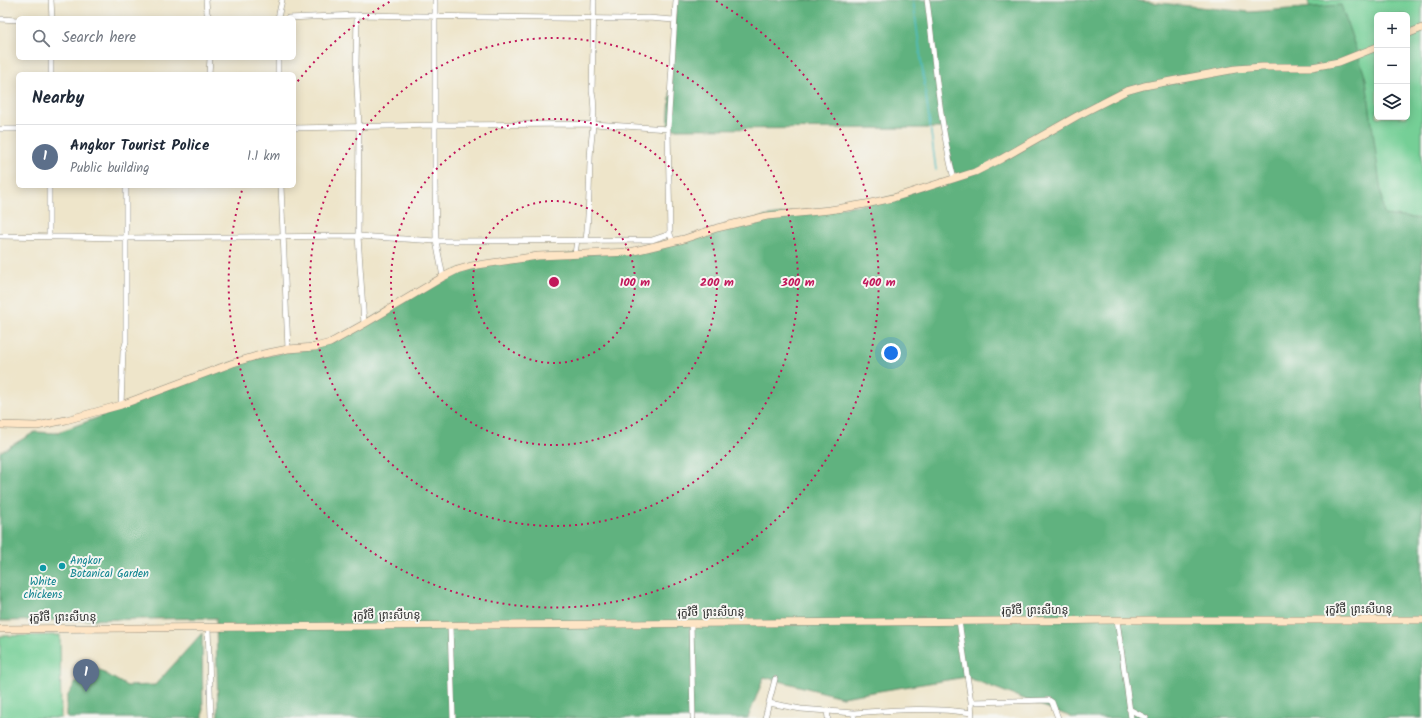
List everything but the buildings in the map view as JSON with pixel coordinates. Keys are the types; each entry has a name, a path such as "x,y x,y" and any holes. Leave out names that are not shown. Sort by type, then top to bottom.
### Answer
{"main road":[{"path":"1410,33 1422,28"},
{"path":"0,425 37,426 50,424 121,405 233,363 263,354 288,349 315,347 330,343 443,277 457,270 471,266 538,256 630,252 673,242 717,228 767,216 830,210 893,198 975,172 1126,91 1144,86 1236,69 1262,66 1312,66 1339,62 1374,48"},
{"name":"រុក្ខវិថី ព្រះសីហនុ","path":"0,629 959,621 1422,620"}],"street":[{"path":"52,0 52,16"},
{"path":"206,0 207,13 209,16"},
{"path":"278,16 282,0"},
{"path":"436,0 436,241 443,277"},
{"path":"586,240 589,212 590,161 595,104 592,91 594,0"},
{"path":"673,242 670,234 668,129 676,0"},
{"path":"927,0 944,135 954,179"},
{"path":"357,15 356,67 359,126 358,236 364,324"},
{"path":"296,18 357,15 621,19 648,18 674,20"},
{"path":"0,19 16,20"},
{"path":"51,60 51,72"},
{"path":"209,72 210,60"},
{"path":"278,60 278,72"},
{"path":"296,128 594,124 668,129"},
{"path":"0,129 16,129"},
{"path":"49,188 49,237"},
{"path":"121,405 123,352 126,342 126,188"},
{"path":"281,188 288,349"},
{"path":"0,236 126,238 358,236 436,241 652,240 670,234"},
{"path":"575,254 576,240"},
{"path":"1118,620 1130,718"},
{"path":"769,703 854,715 920,708 950,710 972,716 959,621"},
{"path":"691,623 693,718"},
{"path":"450,626 453,718"},
{"path":"208,628 211,718"},
{"path":"765,718 775,679"},
{"path":"971,702 1049,700 1052,702 1058,718"},
{"path":"1129,709 1146,718"},
{"path":"827,710 828,718"}],"green space":[{"path":"676,0 1130,0 1250,12 1341,5 1366,79 1384,215 1422,219 1422,718 1074,718 966,677 842,697 764,677 748,718 218,718 216,618 0,621 0,452 35,432 56,433 121,409 144,397 233,363 330,343 457,270 538,256 630,252 767,216 866,204 954,179 943,128 668,129"},
{"path":"1308,0 1422,0 1422,646"},
{"path":"202,633 203,718 67,718 67,697 87,663 127,686 155,685"},
{"path":"60,635 61,718 0,718 0,636"}],"waterway":[{"path":"913,0 936,170"}],"place":[{"name":"Angkor Botanical Garden","path":"62,566"},
{"name":"White chickens","path":"43,568"},
{"name":"Angkor Tourist Police","path":"86,692"}]}
